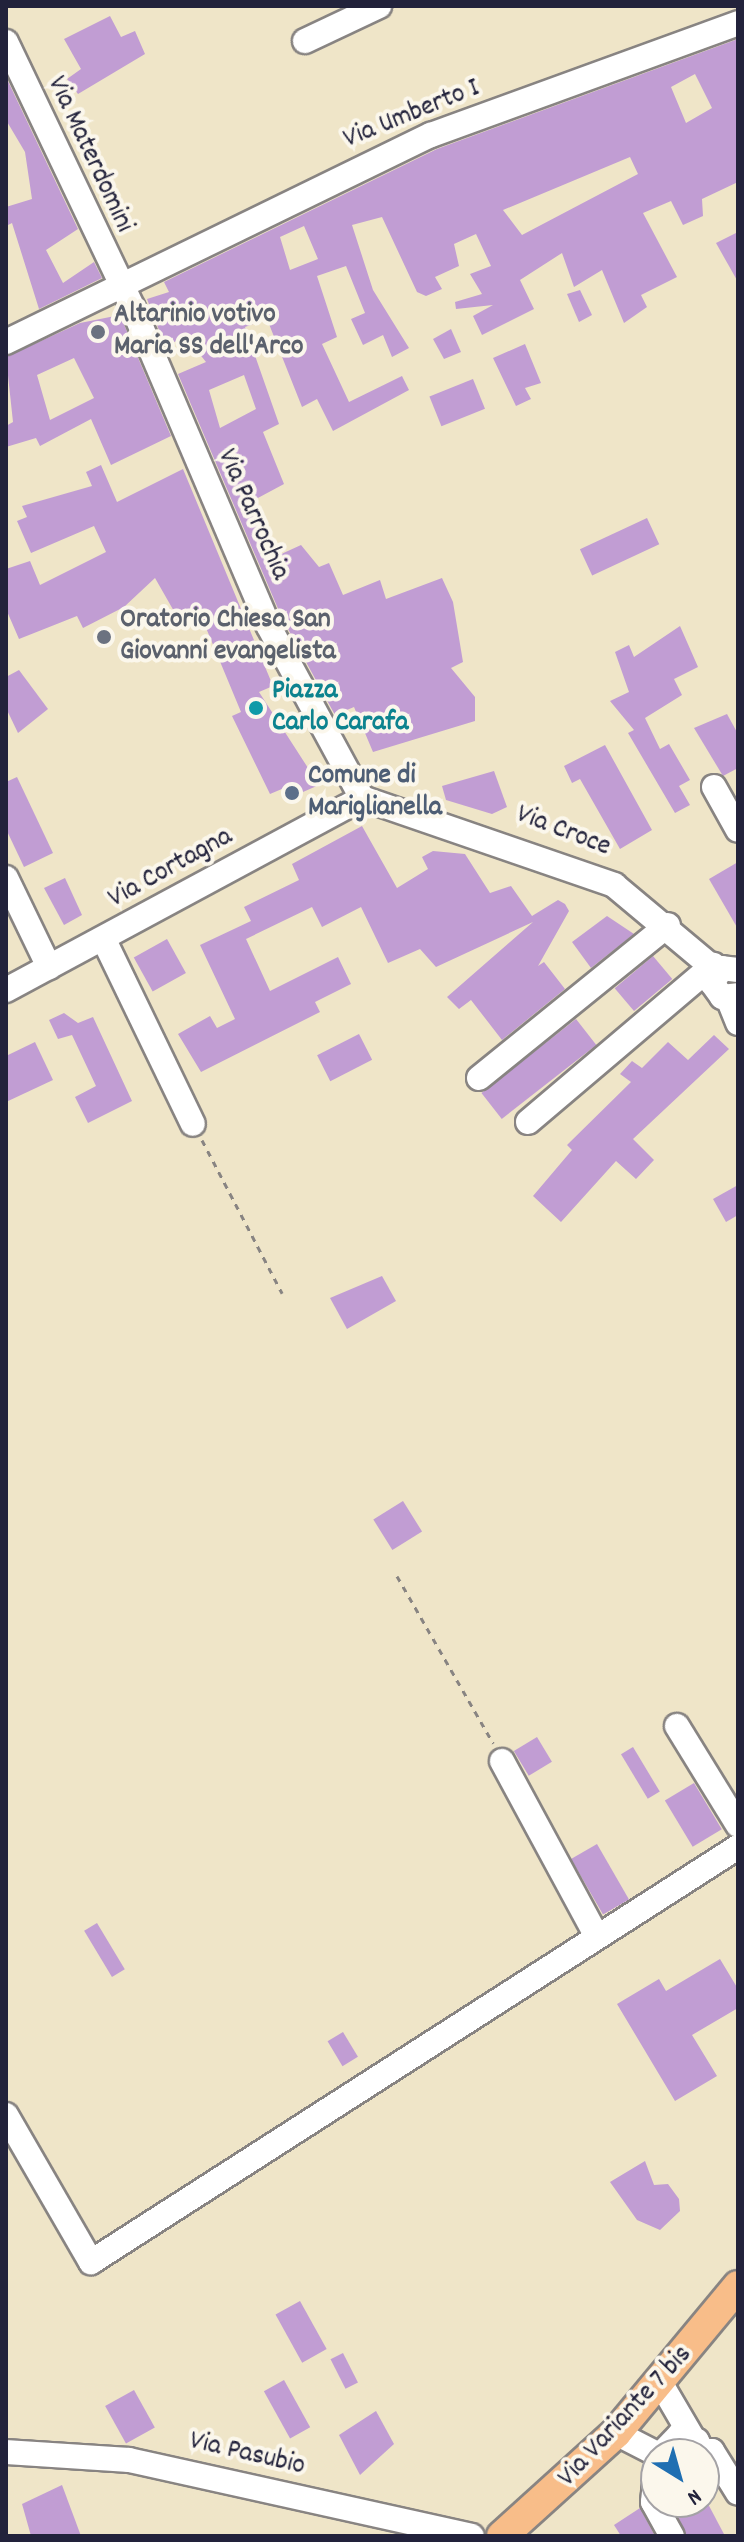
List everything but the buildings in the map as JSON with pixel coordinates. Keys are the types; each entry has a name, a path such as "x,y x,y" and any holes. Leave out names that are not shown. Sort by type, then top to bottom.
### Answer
{"main road":[{"name":"Via Variante 7 bis","path":"502,2536 616,2433 661,2384 738,2286"}],"street":[{"path":"305,41 379,6"},
{"name":"Via Umberto I","path":"6,342 122,291 246,221 431,135 738,23"},
{"name":"Via Materdomini","path":"6,42 122,291"},
{"name":"Via Parrochia","path":"122,291 268,625 362,798"},
{"path":"714,787 738,830"},
{"name":"Via Croce","path":"362,798 585,871 668,925 723,969"},
{"name":"Via Cortagna","path":"6,990 104,940 362,798"},
{"path":"6,878 49,967"},
{"path":"479,1078 668,925"},
{"path":"104,940 193,1124"},
{"path":"723,969 713,989 733,997 738,1023"},
{"path":"528,1122 723,969"},
{"path":"677,1726 738,1825"},
{"path":"502,1761 596,1935"},
{"path":"6,2115 91,2262 596,1935 738,1847"},
{"path":"661,2384 693,2438"},
{"path":"616,2433 640,2445"},
{"name":"Via Pasubio","path":"6,2452 129,2460 472,2536"},
{"path":"720,2464 738,2493"},
{"path":"662,2518 672,2536"}],"path":[{"path":"193,1124 282,1293"},
{"path":"397,1576 502,1761"}],"place":[{"name":"Altarinio votivo Maria SS dell'Arco","path":"98,332"},
{"name":"Oratorio Chiesa San Giovanni evangelista","path":"104,637"},
{"name":"Piazza Carlo Carafa","path":"256,708"},
{"name":"Comune di Mariglianella","path":"292,793"}]}
